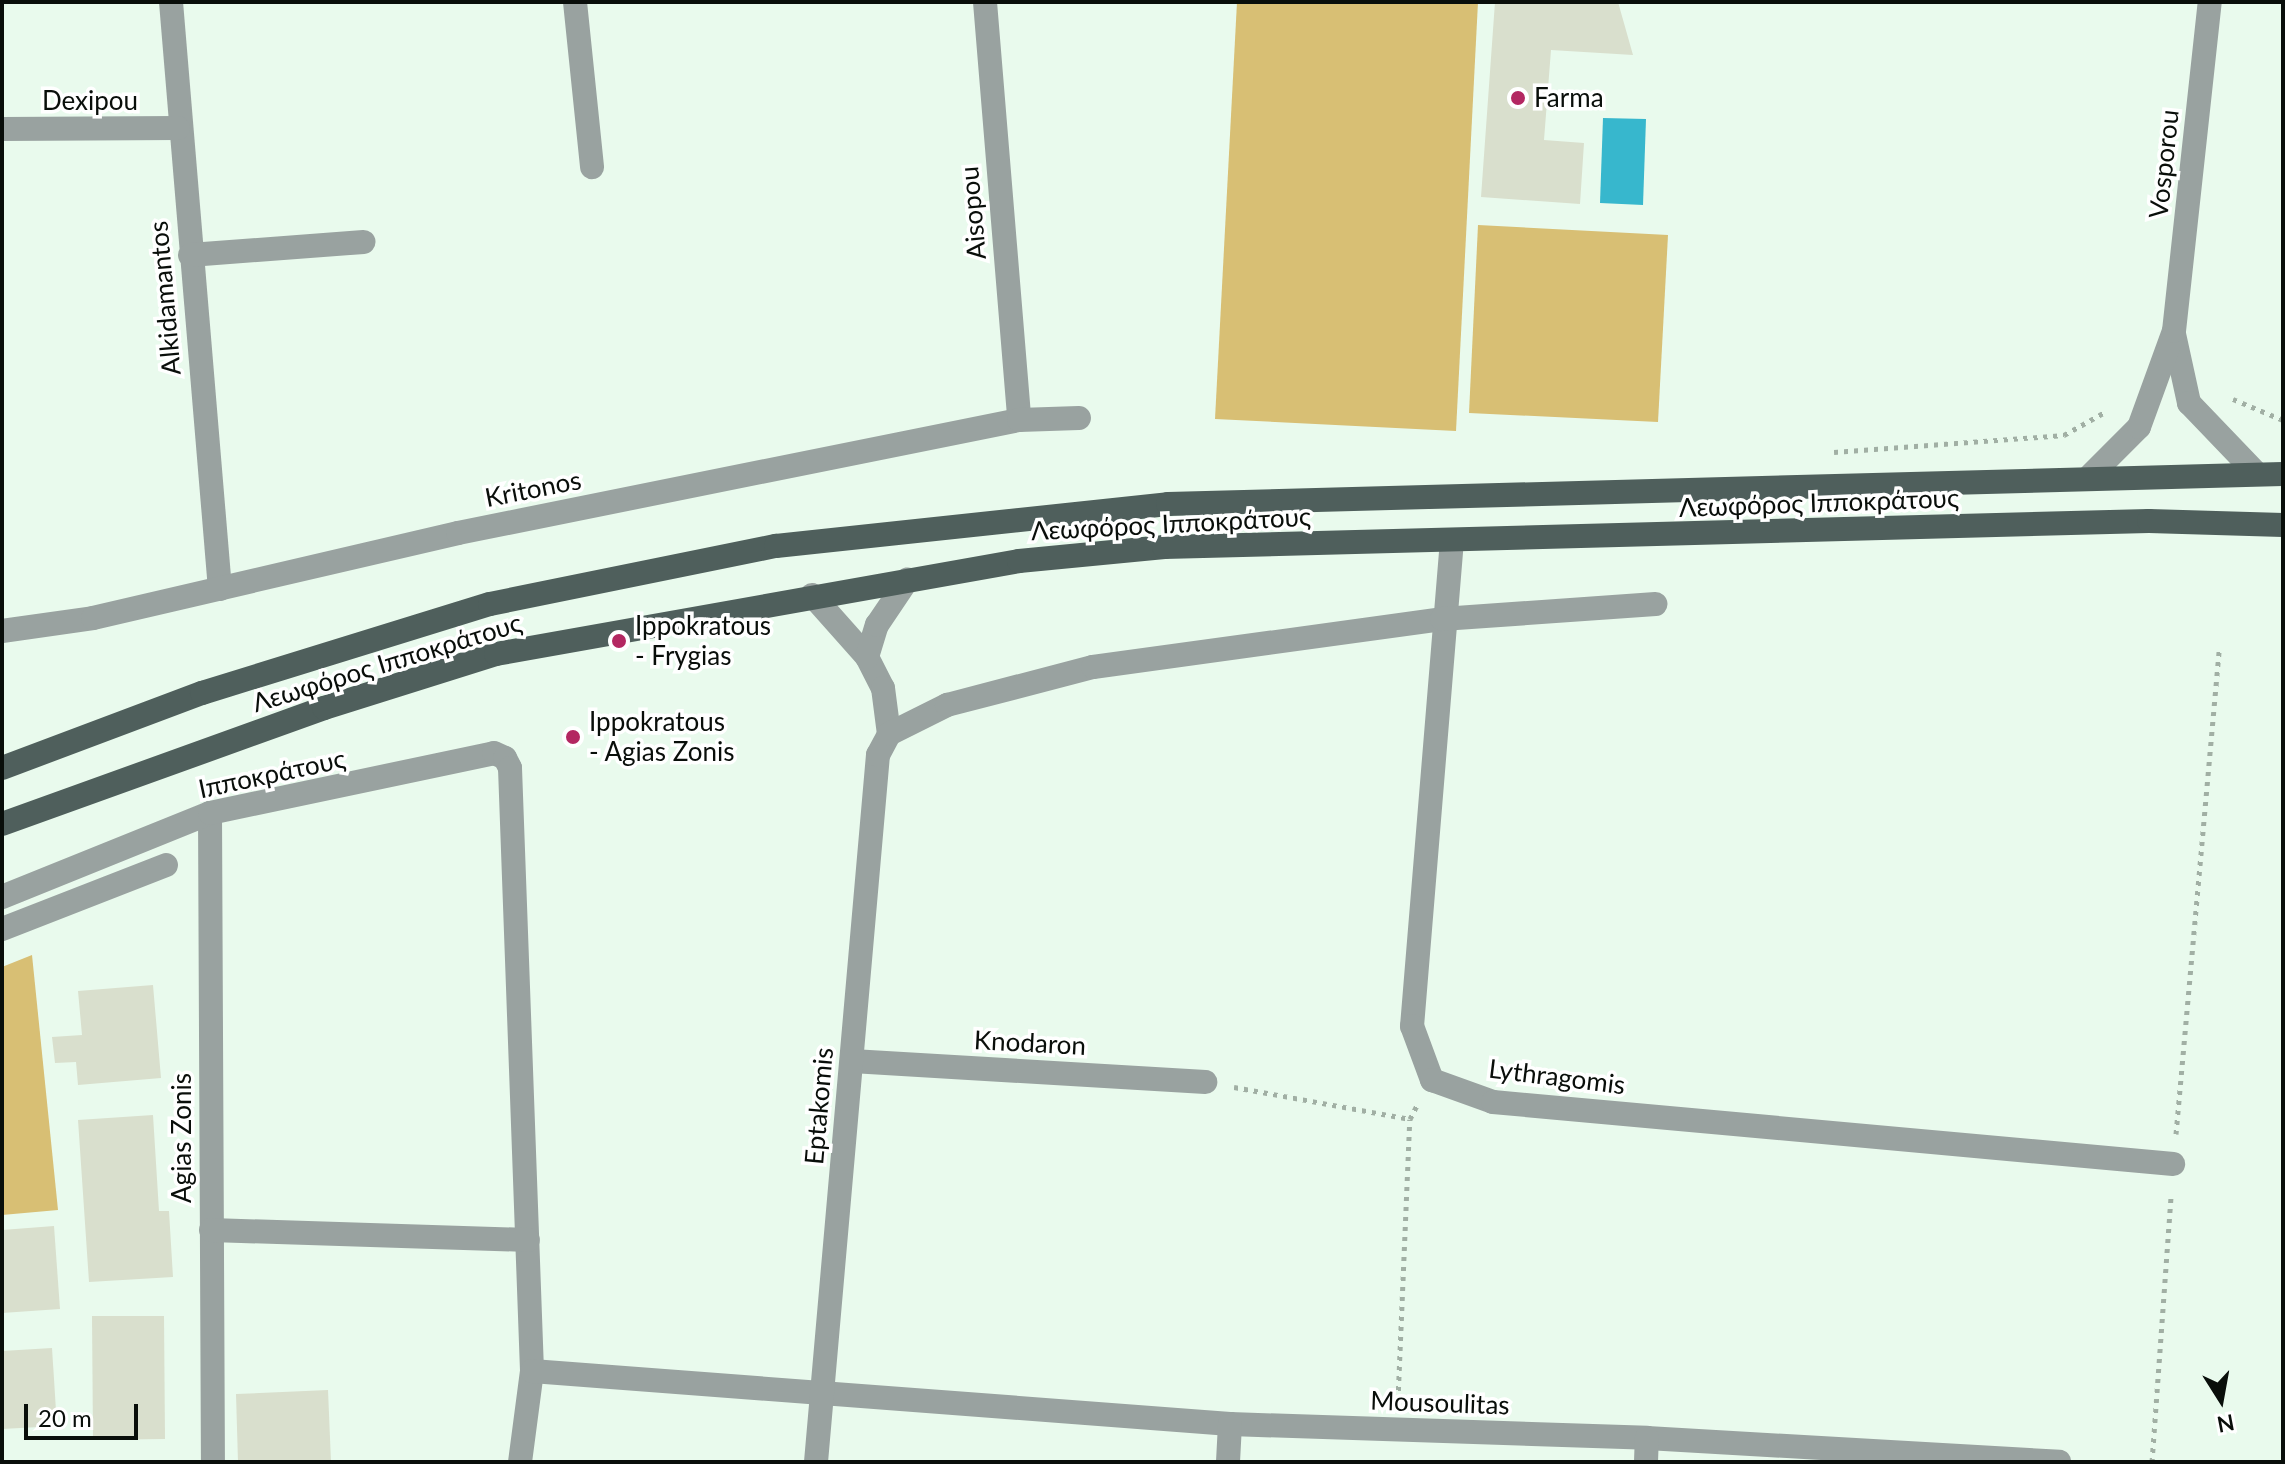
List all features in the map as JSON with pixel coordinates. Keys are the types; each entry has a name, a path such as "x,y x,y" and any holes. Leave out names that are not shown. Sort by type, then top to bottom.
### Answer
{"main road":[{"name":"Λεωφόρος Ιπποκράτους","path":"2,768 202,693 490,604 776,546 1168,504 2283,474"},
{"name":"Λεωφόρος Ιπποκράτους","path":"2,824 295,718 496,654 812,595 1019,561 1164,547 2149,521 2283,525"}],"street":[{"name":"Alkidamantos","path":"171,2 178,128 220,589"},
{"path":"575,2 592,167"},
{"name":"Aisopou","path":"985,2 1019,420"},
{"name":"Vosporou","path":"2174,331 2210,2"},
{"name":"Dexipou","path":"2,129 178,128"},
{"path":"190,255 364,242"},
{"path":"2174,331 2189,403 2257,474"},
{"path":"2088,478 2139,427 2174,331"},
{"name":"Kritonos","path":"2,631 93,618 458,533 1019,420 1079,418"},
{"path":"1432,1080 1412,1026 1442,619 1452,540"},
{"path":"867,657 877,625 908,579"},
{"name":"Eptakomis","path":"812,595 867,657 883,688 884,744 820,1392 816,1462"},
{"path":"884,744 947,705 1093,667 1442,619 1655,604"},
{"name":"Ιπποκράτους","path":"2,897 210,813 494,753 505,758 510,768 528,1240"},
{"name":"Agias Zonis","path":"210,813 213,1462"},
{"path":"2,929 166,865"},
{"name":"Knodaron","path":"852,1061 1205,1082"},
{"name":"Lythragomis","path":"1432,1080 1493,1102 2173,1164"},
{"path":"211,1230 528,1240 532,1371 520,1462"},
{"name":"Mousoulitas","path":"532,1371 1230,1424 1397,1429 1646,1450 2059,1462"},
{"path":"1228,1462 1230,1424"}],"path":[{"path":"2233,399 2283,420"},
{"path":"2152,1462 2173,1164 2219,648"},
{"path":"1397,1429 1410,1119 1432,1080"},
{"path":"1205,1082 1410,1119"}],"shaded area":[{"path":"1237,2 1478,2 1456,431 1215,419"},
{"path":"1478,225 1668,235 1658,422 1469,413"},
{"path":"32,955 58,1210 2,1215 2,967"}],"water":[{"path":"1603,118 1646,119 1643,205 1600,203"}],"building":[{"name":"Farma","path":"1495,2 1618,2 1633,55 1551,50 1544,140 1584,143 1580,204 1481,197"},
{"path":"153,985 161,1078 78,1085 76,1062 55,1063 52,1037 82,1035 78,991"},
{"path":"153,1115 159,1211 169,1211 173,1277 89,1282 78,1120"},
{"path":"54,1226 60,1309 2,1313 2,1230"},
{"path":"92,1316 164,1316 165,1439 93,1440"},
{"path":"52,1348 57,1426 2,1429 2,1351"},
{"path":"328,1390 331,1462 238,1462 236,1394"}],"place":[{"name":"Farma","path":"1518,98"},
{"name":"Ippokratous - Frygias","path":"619,641"},
{"name":"Ippokratous - Agias Zonis","path":"573,737"}]}
